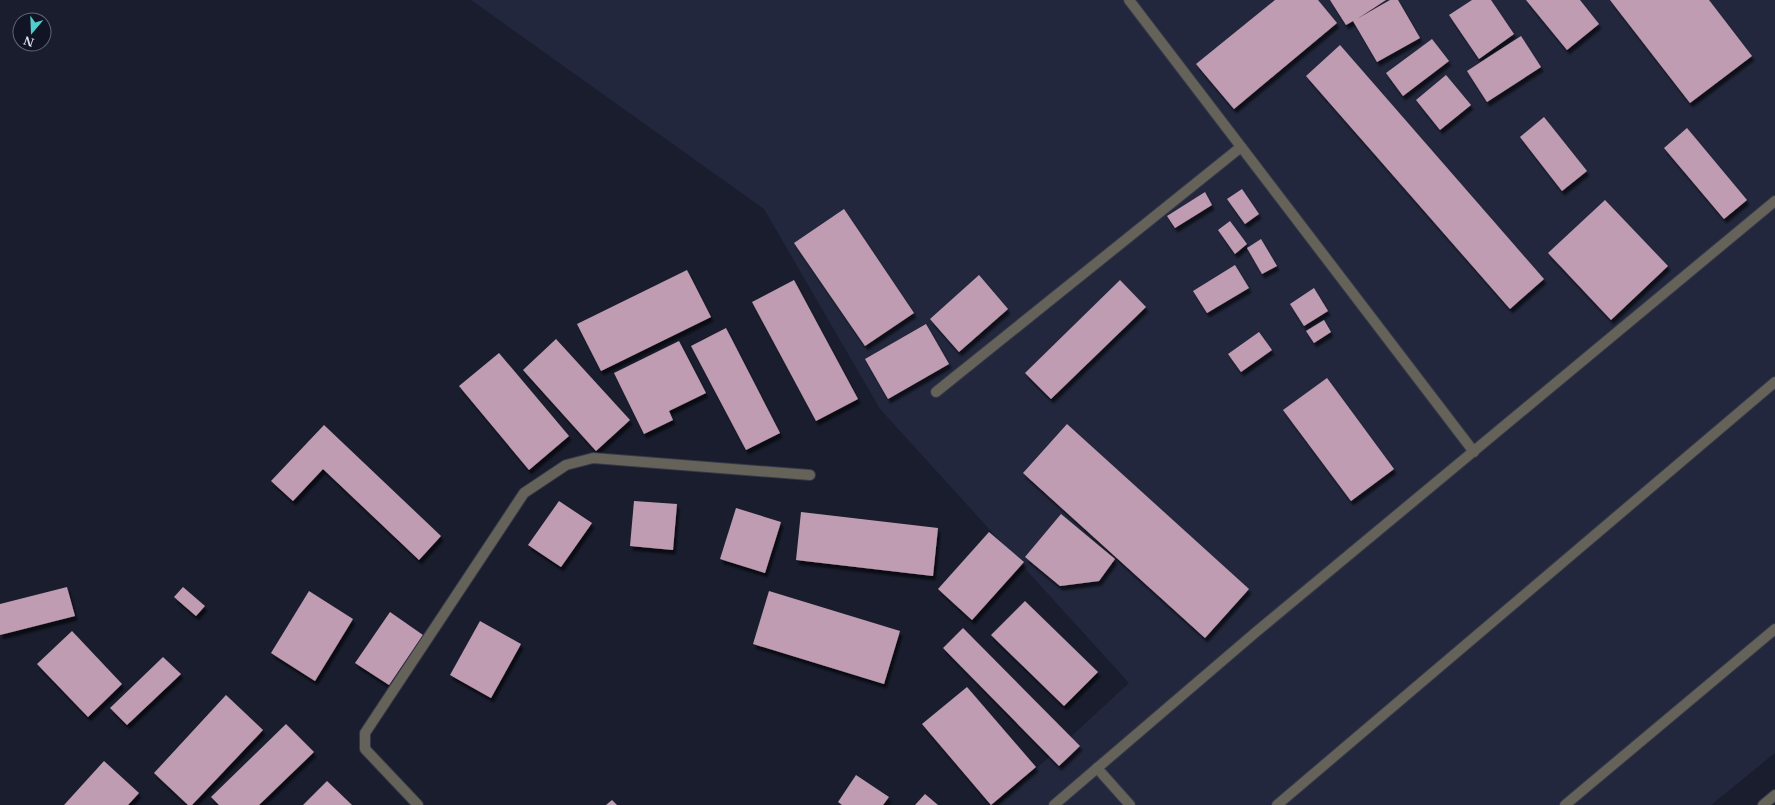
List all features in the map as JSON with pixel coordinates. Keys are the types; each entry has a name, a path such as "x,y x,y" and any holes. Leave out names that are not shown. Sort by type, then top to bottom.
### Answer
{"street":[{"path":"1129,0 1474,452"},
{"path":"936,392 1241,147"},
{"path":"1054,805 1256,632 1775,201"},
{"path":"1277,805 1775,382"},
{"path":"418,805 364,749 365,733 524,493 566,465 593,458 810,475"},
{"path":"1565,805 1775,629"},
{"path":"1097,768 1130,805"},
{"path":"1763,805 1775,795"}],"shaded area":[{"path":"471,0 1775,0 1775,753 1711,805 997,805 1129,683 880,409 764,209"}],"building":[{"path":"1275,0 1318,0 1337,23 1234,109 1196,64"},
{"path":"1330,0 1386,0 1357,19 1390,0 1398,0 1420,38 1377,62 1353,21 1346,25"},
{"path":"1472,0 1491,0 1514,34 1479,59 1449,15"},
{"path":"1526,0 1580,0 1599,24 1567,50"},
{"path":"1610,0 1709,0 1752,56 1690,103"},
{"path":"1521,36 1541,67 1487,102 1467,71"},
{"path":"1432,39 1449,61 1403,96 1386,73"},
{"path":"1340,45 1544,279 1510,309 1306,76"},
{"path":"1446,75 1471,105 1440,130 1416,100"},
{"path":"1544,117 1587,171 1562,191 1520,137"},
{"path":"1687,128 1747,200 1724,219 1664,148"},
{"path":"1242,189 1259,214 1245,224 1227,199"},
{"path":"1205,192 1212,205 1175,228 1167,216"},
{"path":"1605,200 1668,266 1611,320 1548,253"},
{"path":"844,209 914,313 865,346 794,243"},
{"path":"1230,221 1247,244 1235,254 1218,230"},
{"path":"1261,239 1277,266 1262,274 1247,248"},
{"path":"1235,265 1249,288 1207,313 1193,291"},
{"path":"687,270 711,317 601,371 577,324"},
{"path":"979,275 1008,309 959,352 930,319"},
{"path":"794,280 858,399 816,421 752,302"},
{"path":"1120,280 1146,307 1051,399 1025,373"},
{"path":"1314,288 1328,311 1304,326 1290,304"},
{"path":"1324,320 1331,332 1314,343 1306,331"},
{"path":"926,324 949,364 888,399 865,359"},
{"path":"726,328 780,433 746,450 691,346"},
{"path":"1259,332 1272,350 1241,372 1228,354"},
{"path":"556,339 630,420 596,451 523,370"},
{"path":"679,341 706,393 669,411 673,420 644,434 614,373"},
{"path":"499,353 569,436 529,470 459,386"},
{"path":"1327,378 1394,469 1351,501 1283,410"},
{"path":"1067,424 1249,589 1205,638 1023,473"},
{"path":"324,425 441,536 419,560 323,469 293,501 271,481"},
{"path":"559,501 592,523 561,567 528,545"},
{"path":"634,501 677,504 673,550 630,546"},
{"path":"736,508 781,522 765,573 720,559"},
{"path":"801,512 938,528 933,576 796,560"},
{"path":"1061,514 1115,559 1099,581 1060,586 1025,557"},
{"path":"989,532 1024,562 972,620 938,589"},
{"path":"67,587 75,616 0,635 0,604"},
{"path":"183,587 205,606 196,616 174,597"},
{"path":"309,591 353,619 315,681 271,653"},
{"path":"769,591 900,631 884,684 753,644"},
{"path":"1025,601 1098,672 1064,706 991,635"},
{"path":"390,612 423,635 389,685 355,663"},
{"path":"480,621 521,644 491,698 450,675"},
{"path":"963,628 1080,746 1059,766 943,648"},
{"path":"72,631 122,684 88,717 37,664"},
{"path":"163,657 181,674 127,725 110,708"},
{"path":"967,687 1036,767 991,805 922,724"},
{"path":"226,695 263,730 192,805 188,805 154,773"},
{"path":"286,724 314,752 259,805 219,805 211,797"},
{"path":"104,761 139,793 128,805 64,805"},
{"path":"856,775 889,797 883,805 842,805 838,802"},
{"path":"327,781 352,805 303,805"},
{"path":"925,794 938,805 915,805"},
{"path":"612,800 617,805 606,805"}]}
